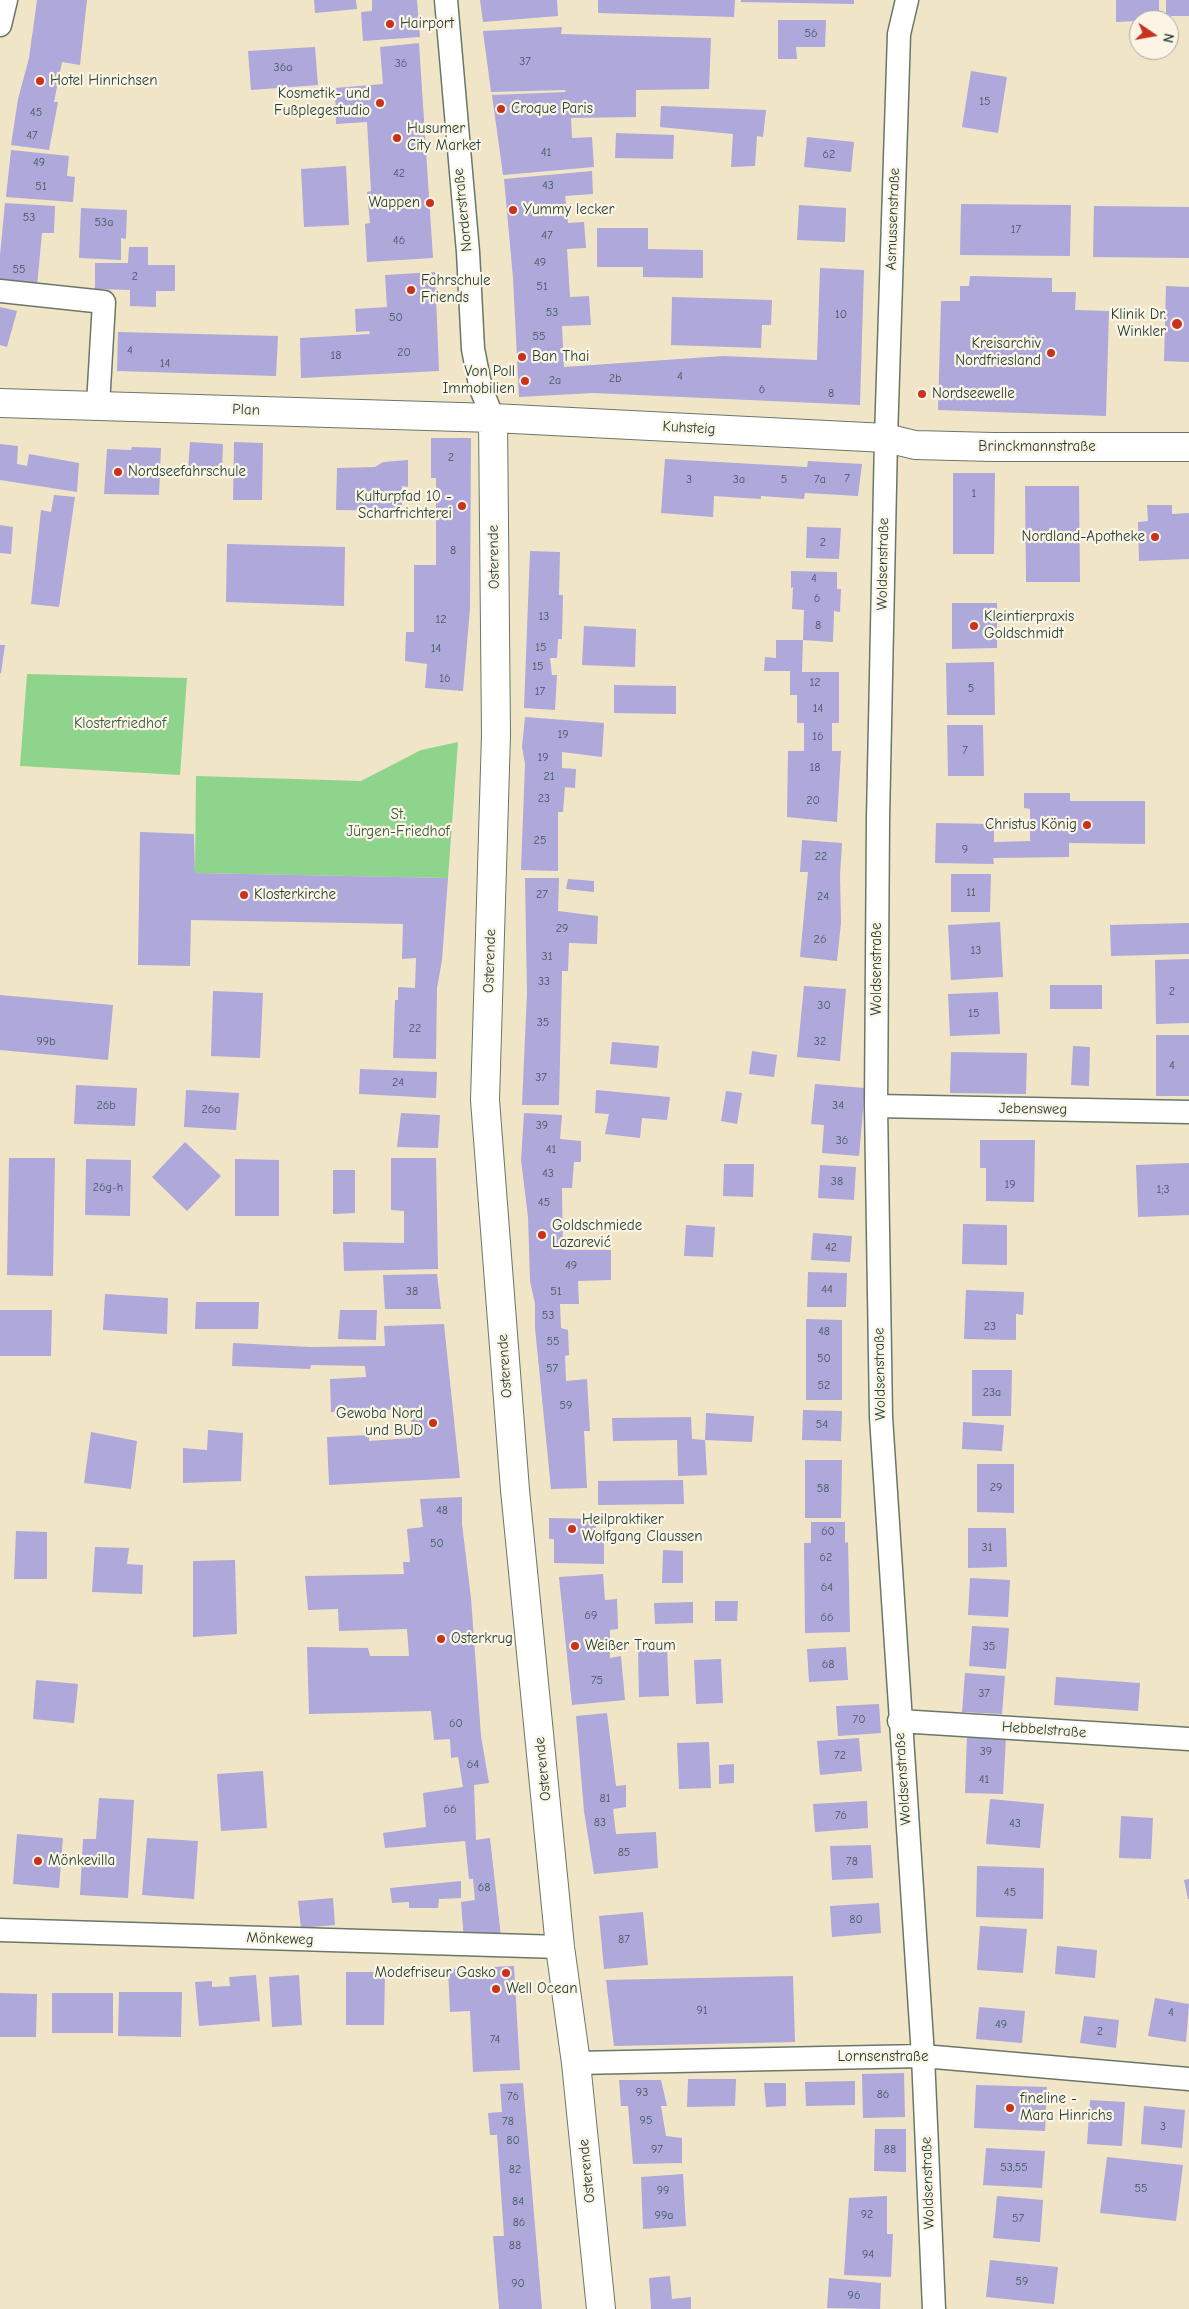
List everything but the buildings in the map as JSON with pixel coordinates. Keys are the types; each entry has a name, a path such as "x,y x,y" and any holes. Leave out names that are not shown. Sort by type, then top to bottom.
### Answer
{"main road":[{"name":"Plan","path":"0,403 493,418"},
{"name":"Kuhsteig","path":"493,418 886,438"},
{"name":"Osterende","path":"493,418 496,735 485,1100 515,1490 560,1947 576,2063 601,2309"},
{"name":"Brinckmannstraße","path":"886,438 915,445 983,447 1189,446"}],"street":[{"path":"0,26 6,0"},
{"name":"Norderstraße","path":"446,0 468,252 473,349 481,389 493,418"},
{"name":"Asmussenstraße","path":"886,438 898,43 907,0"},
{"path":"0,291 104,302 98,405"},
{"name":"Woldsenstraße","path":"886,438 878,810 876,1106 881,1417 899,1720 923,2056 934,2309"},
{"name":"Jebensweg","path":"876,1106 1189,1112"},
{"name":"Hebbelstraße","path":"899,1720 1189,1739"},
{"name":"Mönkeweg","path":"0,1930 560,1947"},
{"name":"Lornsenstraße","path":"576,2063 923,2056 1189,2079"}],"green space":[{"name":"Klosterfriedhof","path":"27,674 187,678 180,775 20,766"},
{"name":"St. Jürgen-Friedhof","path":"458,742 448,878 195,873 196,776 361,781 421,750"}],"place":[{"name":"Hairport","path":"390,24"},
{"name":"Hotel Hinrichsen","path":"40,81"},
{"name":"Kosmetik- und Fußplegestudio","path":"380,103"},
{"name":"Croque Paris","path":"501,109"},
{"name":"Husumer City Market","path":"397,138"},
{"name":"Wappen","path":"430,203"},
{"name":"Yummy lecker","path":"513,210"},
{"name":"Fahrschule Friends","path":"411,290"},
{"name":"Klinik Dr. Winkler","path":"1177,324"},
{"name":"Kreisarchiv Nordfriesland","path":"1051,353"},
{"name":"Ban Thai","path":"522,357"},
{"name":"Von Poll Immobilien","path":"525,381"},
{"name":"Nordseewelle","path":"922,394"},
{"name":"Nordseefahrschule","path":"118,472"},
{"name":"Kulturpfad 10 - Scharfrichterei","path":"462,506"},
{"name":"Nordland-Apotheke","path":"1155,537"},
{"name":"Kleintierpraxis Goldschmidt","path":"974,626"},
{"name":"Christus König","path":"1087,825"},
{"name":"Klosterkirche","path":"244,895"},
{"name":"Goldschmiede Lazarević","path":"542,1235"},
{"name":"Gewoba Nord und BUD","path":"433,1423"},
{"name":"Heilpraktiker Wolfgang Claussen","path":"572,1529"},
{"name":"Osterkrug","path":"441,1639"},
{"name":"Weißer Traum","path":"575,1646"},
{"name":"Mönkevilla","path":"38,1861"},
{"name":"Modefriseur Gasko","path":"506,1973"},
{"name":"Well Ocean","path":"496,1989"},
{"name":"fineline - Mara Hinrichs","path":"1010,2108"}]}
